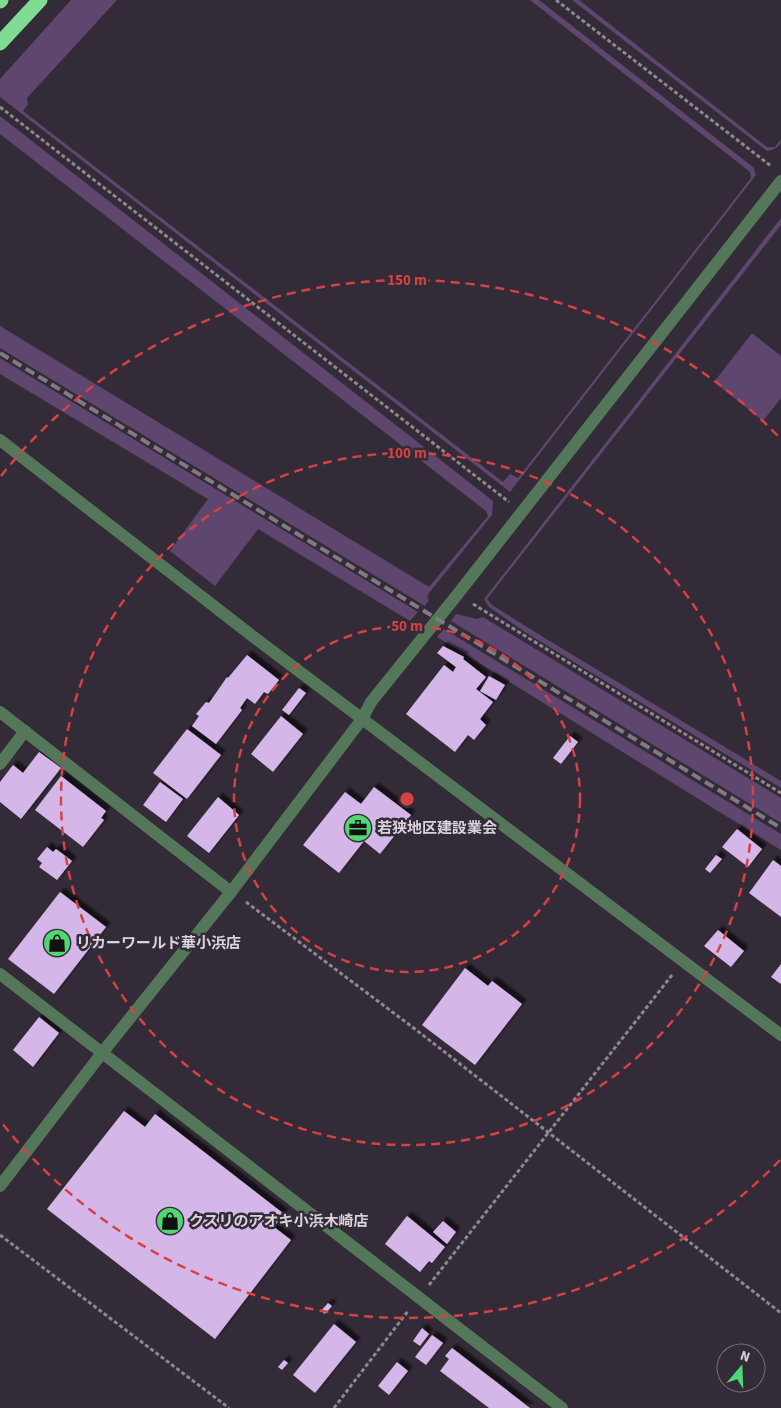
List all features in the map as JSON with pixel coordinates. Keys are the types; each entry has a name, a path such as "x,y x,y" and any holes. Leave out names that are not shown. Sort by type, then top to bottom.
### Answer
{"highway":[{"path":"0,43 40,0"}],"street":[{"path":"0,1186 102,1053 232,892 362,719 371,702 457,595 781,180"},
{"path":"0,440 255,638 781,1035"},
{"path":"0,712 232,892"},
{"path":"0,764 25,731"},
{"path":"0,974 562,1408"}],"path":[{"path":"556,0 774,168"},
{"path":"0,108 522,512"},
{"path":"457,595 781,793"},
{"path":"232,892 414,1029 781,1313"},
{"path":"334,1408 547,1132 683,960"},
{"path":"0,1235 229,1408"}],"shaded area":[{"path":"71,0 117,0 27,98 28,104 23,111 503,482 510,474 518,478 751,178 750,172 530,0 539,0 753,167 756,175 510,492 0,97 0,79"},
{"path":"572,0 579,0 767,147 775,147 781,139 780,144 775,149 767,151"},
{"path":"0,116 493,501 492,515 429,593 427,597 429,600 425,606 0,348 0,326 429,587 488,516 486,511 0,134"},
{"path":"781,218 781,225 487,599 492,605 530,629 781,781 781,788 528,634 489,607 484,599"},
{"path":"752,333 781,356 781,398 763,421 714,382"},
{"path":"0,358 418,612 410,621 258,529 215,586 170,551 208,499 0,374"},
{"path":"456,614 477,619 483,617 781,798 781,823 451,621"},
{"path":"444,629 781,834 781,850 437,637"}],"building":[{"path":"443,646 464,657 463,659 486,677 476,689 493,702 480,719 486,725 474,740 468,735 455,752 406,714 444,665 453,672 456,667 437,653"},
{"path":"247,655 279,680 268,694 264,692 255,704 247,698 240,708 242,710 216,744 192,726 199,716 196,714 206,702 209,703 227,677"},
{"path":"489,676 505,685 496,700 480,691"},
{"path":"299,688 306,693 289,715 282,710"},
{"path":"281,716 303,734 273,772 251,754"},
{"path":"187,729 221,755 187,799 153,773"},
{"path":"570,736 578,742 561,764 553,758"},
{"path":"39,752 61,768 21,819 0,802 0,782 13,765 23,773"},
{"path":"61,776 106,811 101,818 104,820 83,847 35,810"},
{"path":"160,782 183,799 166,822 143,805"},
{"name":"若狭地区建設業会","path":"374,787 411,815 380,854 364,841 339,873 303,845 345,792 361,804"},
{"path":"218,797 239,815 209,853 187,836"},
{"path":"737,829 762,849 748,867 722,847"},
{"path":"47,847 53,852 56,849 72,861 57,880 39,867 42,863 37,859"},
{"path":"716,855 722,859 710,873 705,869"},
{"path":"773,860 781,866 781,917 749,893"},
{"name":"リカーワールド華小浜店","path":"60,892 106,927 54,994 8,959"},
{"path":"718,930 744,951 731,967 704,946"},
{"path":"781,964 781,984 771,977"},
{"path":"465,968 488,986 492,981 522,1004 475,1065 422,1025"},
{"path":"39,1017 59,1033 33,1067 13,1050"},
{"name":"クスリのアオキ小浜木崎店","path":"124,1111 145,1127 155,1114 284,1214 274,1227 291,1240 215,1339 47,1209"},
{"path":"407,1216 445,1247 432,1263 429,1261 420,1272 385,1244"},
{"path":"443,1221 456,1232 447,1244 433,1232"},
{"path":"328,1303 332,1306 325,1314 321,1311"},
{"path":"334,1324 356,1342 315,1393 293,1375"},
{"path":"422,1328 429,1334 420,1346 413,1341"},
{"path":"432,1335 443,1343 426,1365 415,1357"},
{"path":"452,1348 530,1408 489,1408 440,1371 449,1359 445,1356"},
{"path":"284,1360 288,1363 282,1370 278,1367"},
{"path":"397,1362 408,1371 389,1395 378,1386"}],"railway":[{"path":"0,353 781,828"}],"place":[{"name":"若狭地区建設業会","path":"358,828"},
{"name":"リカーワールド華小浜店","path":"57,943"},
{"name":"クスリのアオキ小浜木崎店","path":"170,1221"}]}
